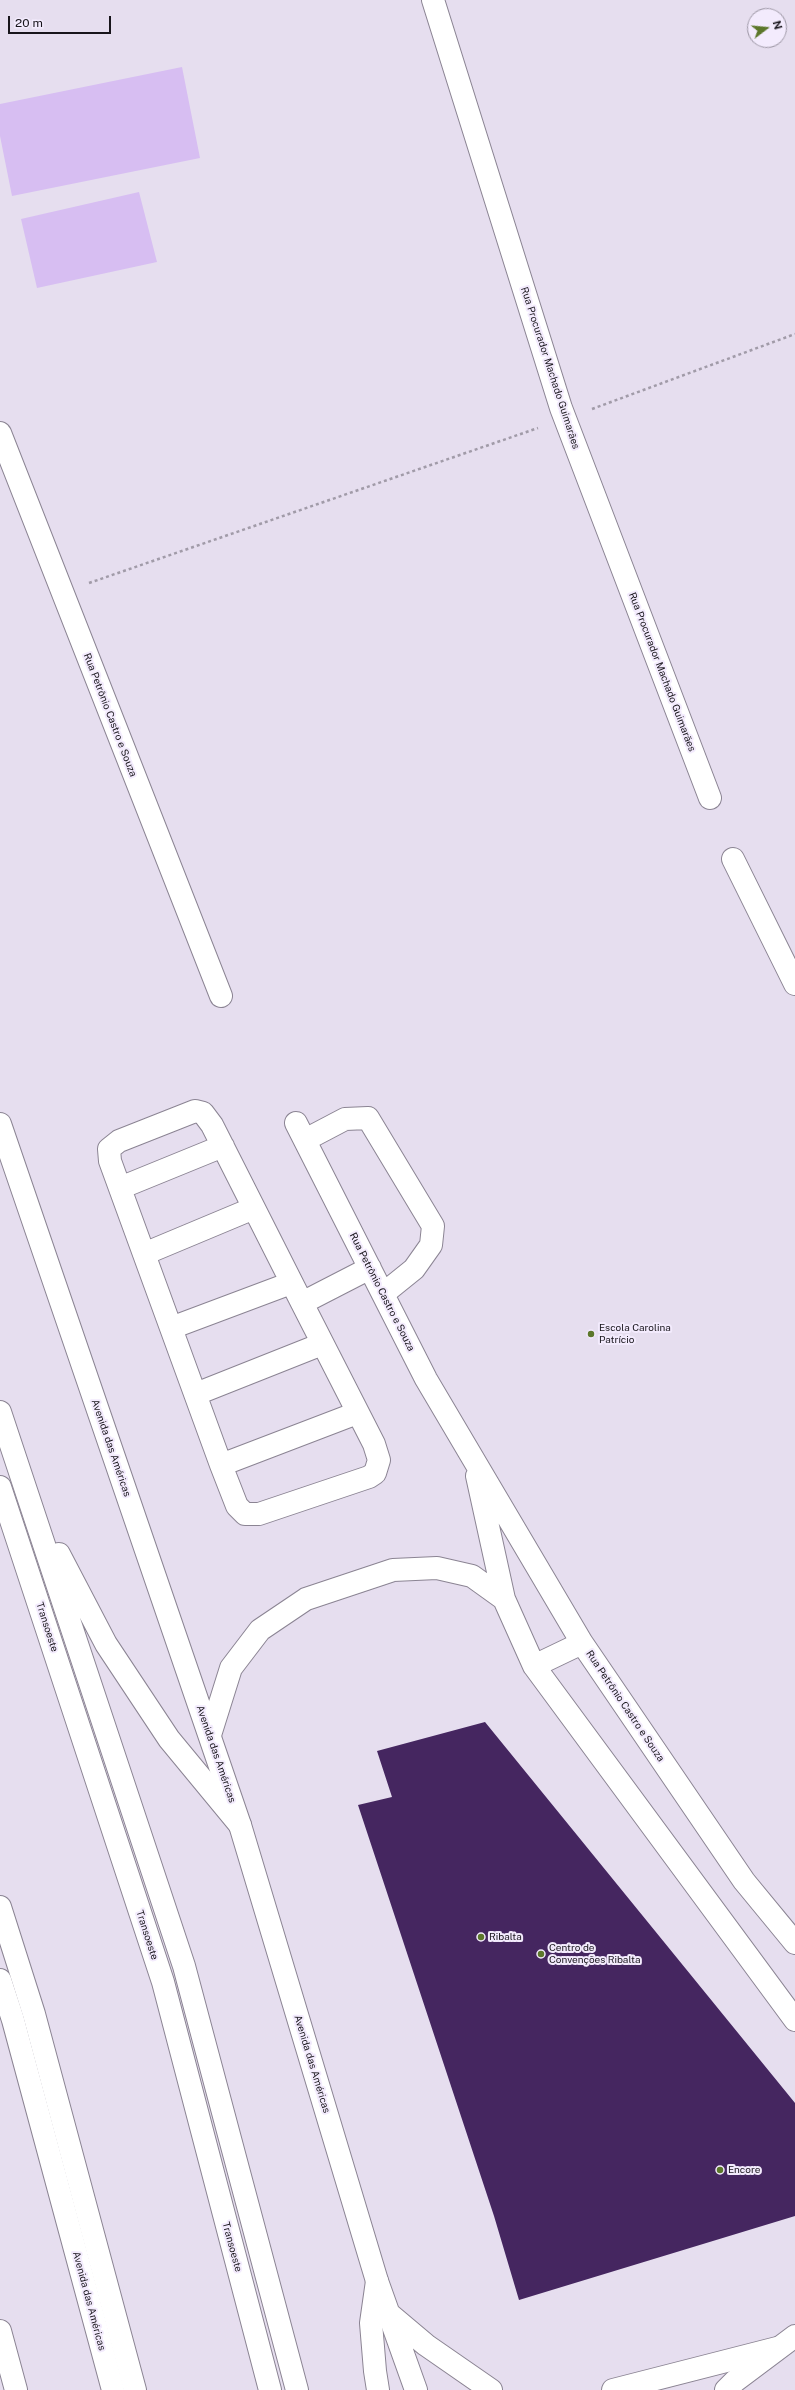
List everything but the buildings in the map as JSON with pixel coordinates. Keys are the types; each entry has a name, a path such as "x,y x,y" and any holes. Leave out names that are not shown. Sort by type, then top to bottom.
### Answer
{"main road":[{"name":"Rua Procurador Machado Guimarães","path":"434,0 566,419 710,798"},
{"name":"Rua Petrônio Castro e Souza","path":"0,433 221,996"},
{"path":"734,859 795,984"},
{"path":"195,1111 203,1113 223,1146 357,1413 379,1460 375,1474 259,1514 245,1514 237,1506 110,1161 109,1149 119,1141 195,1111"},
{"name":"Rua Petrônio Castro e Souza","path":"383,1294 419,1263 431,1245 433,1226 368,1118 345,1119 300,1132 426,1380 582,1643 744,1881 795,1943"},
{"name":"Avenida das Américas","path":"0,1124 240,1825 377,2281 416,2390"},
{"path":"120,1188 223,1146"},
{"path":"144,1254 254,1208"},
{"path":"302,1303 370,1268"},
{"path":"171,1328 291,1283"},
{"path":"196,1394 322,1344"},
{"path":"0,1412 184,1966 297,2390"},
{"path":"221,1465 357,1413"},
{"name":"Rua Petrônio Castro e Souza","path":"473,1458 504,1599 534,1666 795,2020"},
{"name":"Transoeste","path":"0,1486 163,1982 270,2390"},
{"path":"29,1496 106,1644 169,1739 240,1825"},
{"path":"210,1735 231,1668 260,1630 306,1598 393,1570 437,1568 472,1576 504,1599"},
{"path":"534,1666 582,1643"},
{"path":"0,1907 34,2014 135,2390"},
{"name":"Avenida das Américas","path":"0,1980 13,2020 113,2390"},
{"path":"377,2281 371,2323 378,2390"},
{"path":"388,2313 426,2345 491,2390"},
{"path":"0,2331 16,2390"},
{"path":"726,2390 734,2381 795,2336"},
{"path":"613,2390 777,2348"}],"path":[{"path":"62,592 566,419 795,334"}],"shaded area":[{"path":"182,67 200,158 12,196 0,136 0,104"},
{"path":"139,192 157,262 37,288 21,219"}],"place":[{"name":"Escola Carolina Patrício","path":"591,1334"},
{"name":"Ribalta","path":"481,1937"},
{"name":"Centro de Convenções Ribalta","path":"541,1954"},
{"name":"Encore","path":"720,2170"}]}
